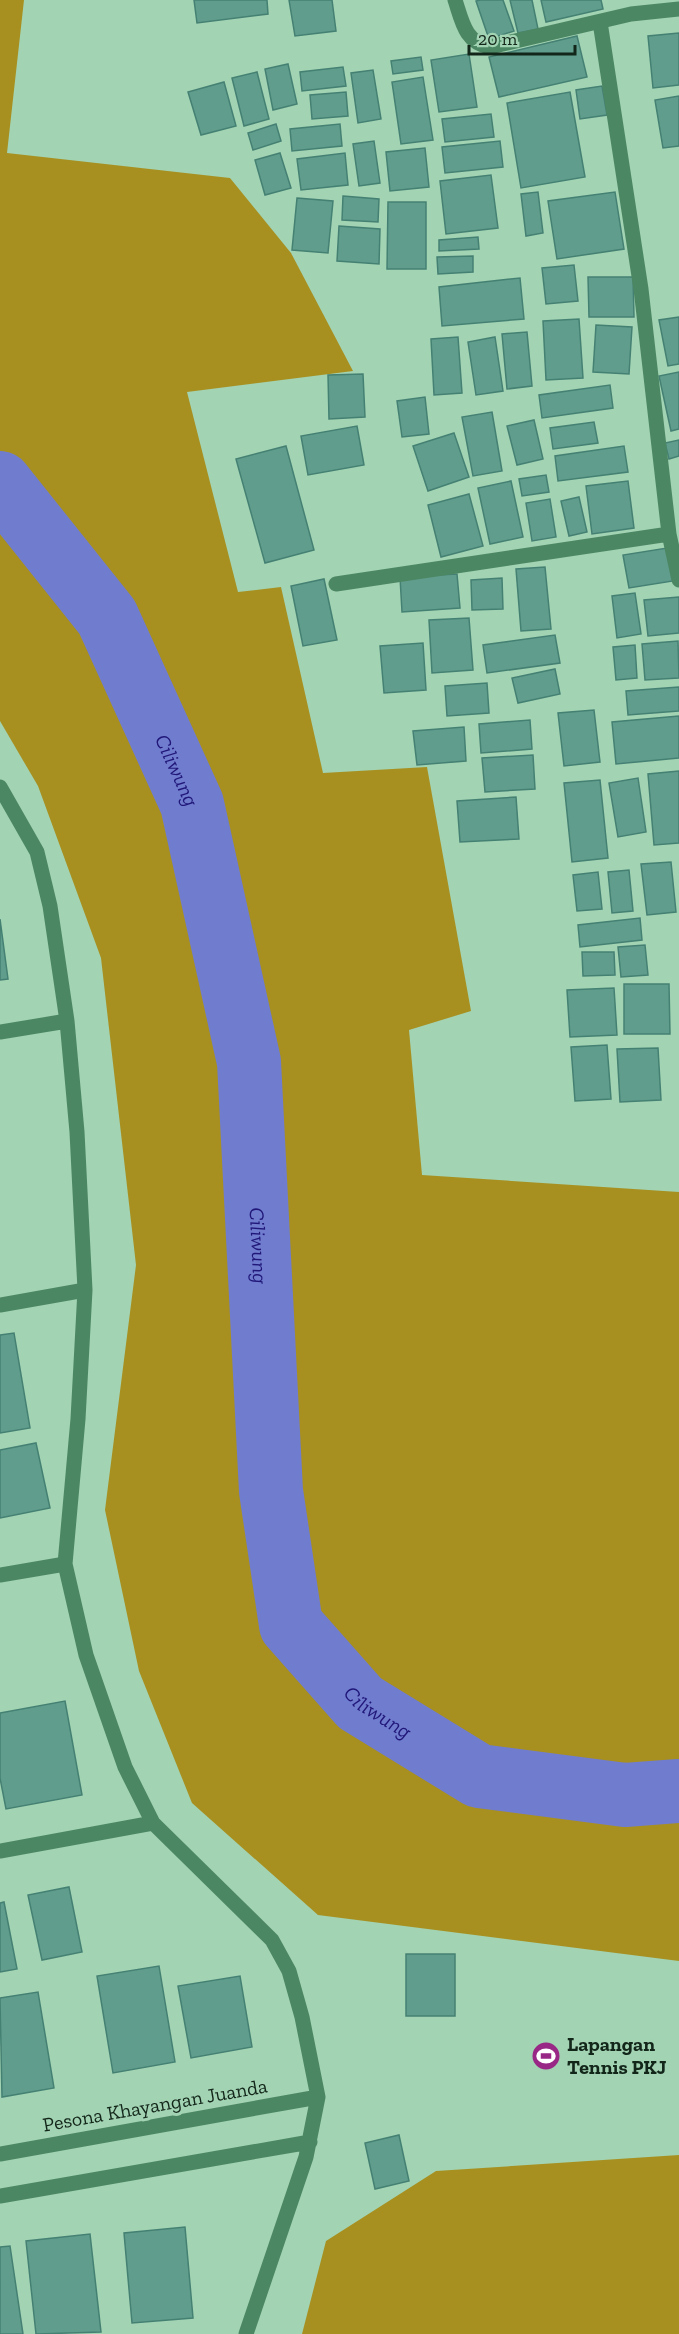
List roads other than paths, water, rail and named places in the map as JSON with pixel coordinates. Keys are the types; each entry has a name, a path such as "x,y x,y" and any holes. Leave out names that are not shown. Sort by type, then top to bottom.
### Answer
{"street":[{"path":"455,0 470,39 478,45 490,47 631,14 679,9"},
{"path":"600,22 641,289 669,534 679,580"},
{"path":"336,584 669,534"},
{"path":"0,787 37,852 50,906 67,1021 77,1132 85,1290 78,1419 65,1564 86,1655 124,1767 153,1823 272,1940 289,1971 295,1989 318,2097 310,2142 286,2221 246,2334"},
{"path":"0,1032 67,1021"},
{"path":"0,1305 85,1290"},
{"path":"0,1575 65,1564"},
{"path":"0,1851 153,1823"},
{"name":"Pesona Khayangan Juanda","path":"0,2154 318,2097"},
{"path":"0,2196 310,2142"}],"waterway":[{"name":"Ciliwung","path":"0,483 107,617 192,804 249,1062 271,1491 291,1625 360,1703 479,1776 625,1795 679,1791"}],"place":[{"name":"Lapangan Tennis PKJ","path":"546,2056"}]}
